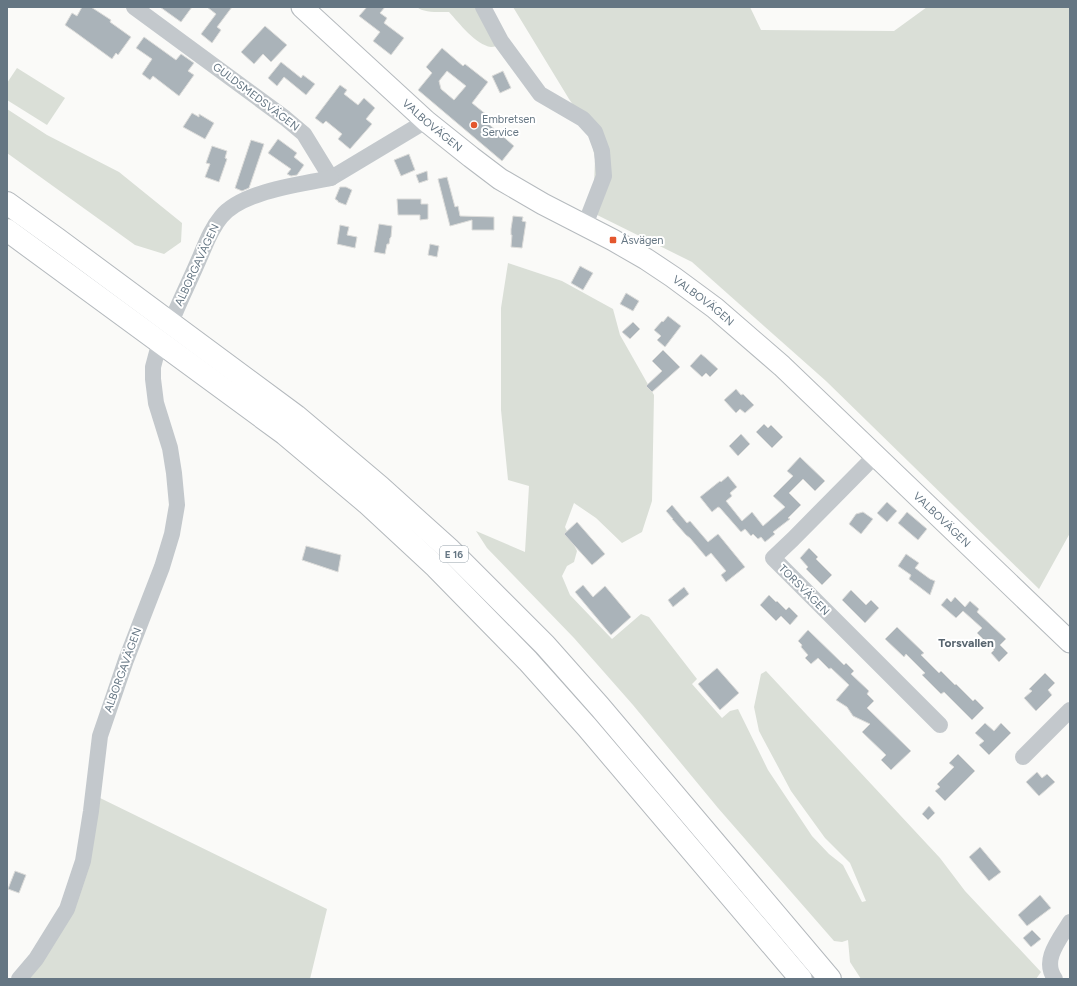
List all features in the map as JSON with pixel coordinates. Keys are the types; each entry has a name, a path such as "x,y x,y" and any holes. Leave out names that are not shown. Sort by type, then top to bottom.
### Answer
{"highway":[{"name":"E 16","path":"7,203 296,416 380,487 450,550 545,645 600,707 830,979"},
{"name":"E 16","path":"7,230 285,434 367,503 436,567 528,661 587,727 801,979"}],"main road":[{"name":"VALBOVÄGEN","path":"302,7 426,121 500,179 543,204 585,225 646,259 715,308 782,366 1070,642"}],"street":[{"name":"GULDSMEDSVÄGEN","path":"134,7 286,118 304,134 331,178"},
{"path":"483,7 500,41 540,94 583,119 596,132 602,151 604,176 585,225"},
{"path":"331,178 426,121"},
{"name":"ALBORGAVÄGEN","path":"175,313 212,229 222,216 232,207 253,196 331,178"},
{"name":"ALBORGAVÄGEN","path":"19,979 36,959 67,909 83,861 100,736 126,660 162,567 172,534 177,505 170,448 156,403 153,367 157,352"},
{"name":"TORSVÄGEN","path":"876,456 772,558 940,725"},
{"path":"1023,758 1070,710"},
{"path":"1055,979 1050,967 1052,953 1070,922"}],"shaded area":[{"path":"417,7 479,7 501,44 491,47 480,42 468,33 449,12 427,11"},
{"path":"513,7 750,7 761,30 894,31 927,7 1070,7 1070,533 1039,589 826,381 692,262 587,210 594,185 595,159 589,128 569,99"},
{"path":"17,68 65,98 47,125 7,100 7,83"},
{"path":"7,109 47,135 119,172 182,223 181,242 164,254 135,245 7,153"},
{"path":"508,263 562,281 613,309 620,335 654,395 652,501 642,532 622,543 596,518 574,503 565,527 577,551 574,562 567,566 562,576 570,595 612,639 641,614 649,617 697,679 692,684 722,718 730,711 738,709 768,770 812,836 829,854 843,865 862,902 866,901 850,863 825,838 791,791 759,731 754,707 761,674 766,671 940,858 965,891 1041,972 1036,979 861,979 850,962 848,940 842,942 834,941 718,808 633,705 574,638 487,548 476,531 525,552 529,486 508,480 501,410 501,308"},
{"path":"98,797 327,909 310,979 26,979 70,910"}],"building":[{"path":"82,7 91,7 111,20 110,22 131,37 118,55 116,53 112,59 65,25 72,13 77,16"},
{"path":"160,7 192,7 181,22"},
{"path":"207,7 232,7 217,27 221,30 212,43 201,34 216,14"},
{"path":"367,7 385,7 380,13 387,18 384,23 404,38 391,55 373,41 380,32 359,16"},
{"path":"265,26 287,45 271,62 263,54 254,64 241,52"},
{"path":"144,37 176,60 181,54 194,63 188,71 194,75 179,96 153,76 150,80 142,74 152,59 136,48"},
{"path":"442,48 463,66 465,64 488,82 472,103 488,116 484,120 514,146 502,161 418,90 432,73 426,67","holes":["447,71 466,86 454,100 441,89 439,81"]},
{"path":"281,62 301,78 303,75 315,84 306,95 284,77 277,86 268,78"},
{"path":"503,71 511,88 500,93 492,76"},
{"path":"340,85 347,90 344,94 358,105 364,98 375,108 366,119 372,124 350,149 338,139 342,134 326,121 323,124 315,118"},
{"path":"192,113 199,117 199,114 214,123 205,139 183,127"},
{"path":"278,139 297,153 294,157 304,165 297,175 291,176 287,174 291,169 268,153"},
{"path":"251,140 264,144 249,188 242,191 235,188"},
{"path":"212,146 227,151 225,158 227,159 219,182 205,177 210,164 206,163"},
{"path":"409,154 415,170 401,176 394,160"},
{"path":"427,171 428,180 419,183 416,175"},
{"path":"447,177 455,207 458,206 460,216 494,217 494,230 472,230 472,220 450,226 438,179"},
{"path":"340,187 346,187 352,190 346,205 335,199"},
{"path":"397,199 421,199 421,204 428,204 428,219 420,220 420,215 398,215"},
{"path":"513,216 523,217 522,221 526,222 522,248 511,247"},
{"path":"379,224 392,226 391,237 389,244 387,244 385,254 374,252"},
{"path":"340,225 349,227 347,235 357,237 355,248 337,244"},
{"path":"430,244 439,246 437,257 428,255"},
{"path":"580,266 593,273 583,290 571,283"},
{"path":"626,293 639,301 633,311 620,304"},
{"path":"668,316 681,326 665,347 657,340 661,336 654,330"},
{"path":"633,322 640,329 630,339 622,332"},
{"path":"663,350 680,367 652,392 646,386 662,371 652,361"},
{"path":"701,354 718,369 710,377 706,373 702,377 690,366"},
{"path":"736,389 754,405 745,413 740,409 736,413 724,400"},
{"path":"764,424 768,428 771,425 783,437 772,448 756,432"},
{"path":"741,434 750,444 738,456 729,446"},
{"path":"800,457 825,481 815,491 803,479 789,493 801,505 788,518 790,519 773,532 775,534 765,542 761,537 758,539 753,534 751,536 745,529 741,532 720,508 718,507 712,512 700,497 728,476 737,487 730,493 732,496 726,501 742,521 752,512 763,526 785,507 773,496 793,476 787,471"},
{"path":"887,502 897,511 887,522 877,513"},
{"path":"672,505 687,523 690,521 708,542 718,534 745,567 726,582 721,575 726,571 711,553 706,557 666,511"},
{"path":"863,512 873,519 861,534 849,524 856,514"},
{"path":"907,512 927,529 918,540 898,523"},
{"path":"577,522 605,554 592,565 564,534"},
{"path":"306,546 341,555 338,572 302,560"},
{"path":"809,548 818,557 816,559 832,575 822,585 806,569 808,567 800,558"},
{"path":"906,554 919,563 915,568 935,581 930,595 909,579 911,575 898,566"},
{"path":"583,585 593,597 605,586 631,617 611,635 575,592"},
{"path":"684,587 689,594 673,607 668,600"},
{"path":"851,590 866,605 871,600 879,608 865,623 842,600"},
{"path":"769,595 786,610 789,607 798,616 790,625 781,616 776,621 760,605"},
{"path":"955,597 965,607 970,601 979,609 977,612 1006,639 1000,645 1008,653 999,662 991,653 994,650 977,633 982,628 963,611 956,618 941,605 947,598 951,602"},
{"path":"897,627 924,653 921,655 939,673 941,671 973,701 975,699 984,708 972,720 944,692 941,694 922,675 925,673 906,654 904,657 885,639"},
{"path":"808,630 844,665 846,663 854,671 851,674 869,691 867,694 874,701 867,708 911,751 891,770 881,760 886,755 862,732 870,724 853,716 847,707 836,700 849,685 818,658 811,664 805,658 808,655 798,641"},
{"path":"717,668 739,693 720,710 698,684"},
{"path":"1045,673 1055,683 1048,690 1052,695 1036,711 1024,698 1032,691 1029,689"},
{"path":"985,723 994,731 1001,723 1011,733 989,755 979,745 984,741 975,733"},
{"path":"958,754 975,771 945,801 935,791 940,787 937,784 954,767 949,763"},
{"path":"1037,772 1042,778 1047,774 1055,782 1039,796 1026,782"},
{"path":"929,806 935,813 928,820 922,814"},
{"path":"980,847 1001,872 989,881 969,857"},
{"path":"15,871 26,875 19,893 8,889"},
{"path":"1040,895 1051,908 1027,926 1018,915"},
{"path":"1032,930 1041,939 1031,947 1023,938"}],"place":[{"name":"Embretsen Service","path":"474,125"},
{"name":"Åsvägen","path":"613,240"}],"district":[{"name":"Torsvallen","path":"966,643"}]}
